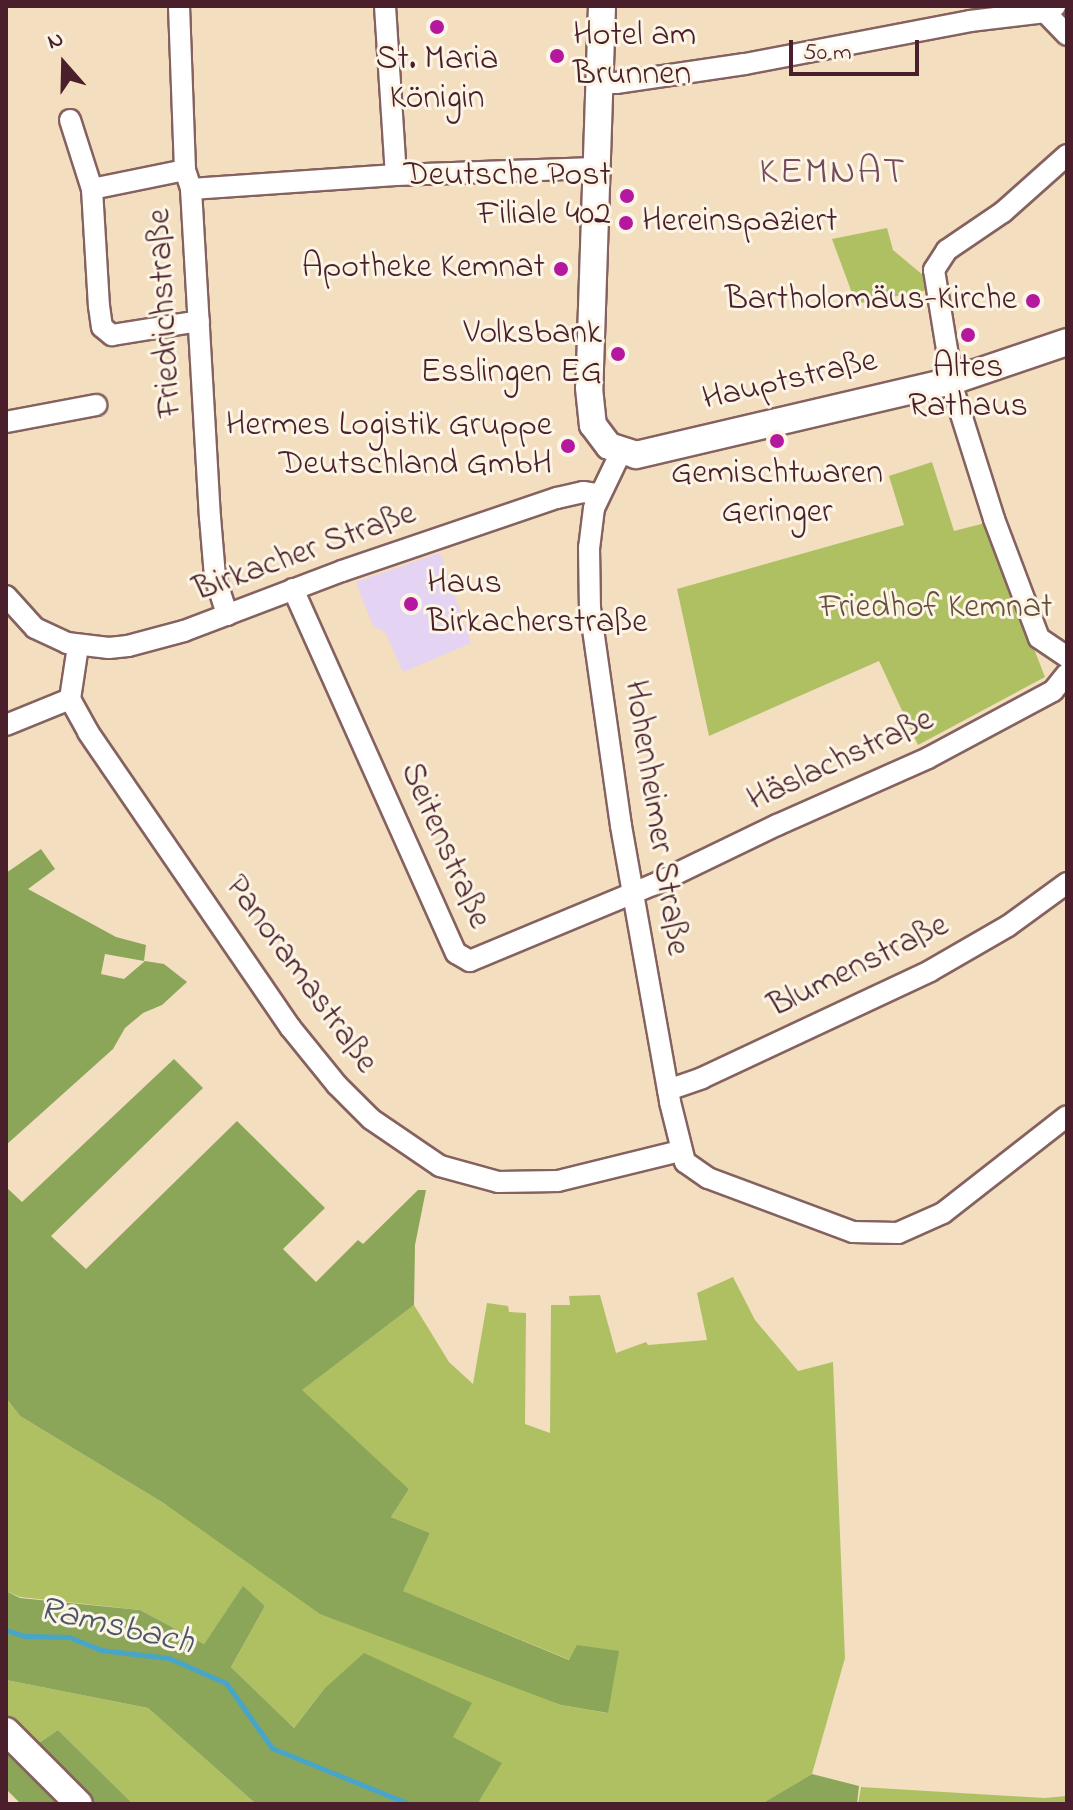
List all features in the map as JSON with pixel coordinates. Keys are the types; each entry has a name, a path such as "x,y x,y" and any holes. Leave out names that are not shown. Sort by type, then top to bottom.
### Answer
{"main road":[{"path":"602,6 589,401 599,436 621,452"},
{"name":"Hauptstraße","path":"621,452 636,455 952,381 1067,342"},
{"path":"6,1731 79,1804"}],"street":[{"name":"Friedrichstraße","path":"179,6 215,577 227,615"},
{"path":"385,6 396,175"},
{"path":"598,83 745,64 1050,9 1067,35"},
{"path":"70,120 92,189 99,306 104,330 117,335 199,321"},
{"path":"1067,155 1003,212 938,258 935,279 952,381 990,506 1033,623 1044,644 1067,657"},
{"path":"92,189 188,179 595,168"},
{"path":"6,422 96,405"},
{"name":"Hohenheimer Straße","path":"621,452 598,494 589,547 590,608 633,894 680,1151"},
{"name":"Birkacher Straße","path":"78,646 128,646 184,631 293,589 557,498 583,492 598,494"},
{"name":"Seitenstraße","path":"293,589 459,958 476,960 633,894"},
{"path":"6,596 35,628 78,646 70,699 6,725"},
{"name":"Häslachstraße","path":"633,894 928,758 1053,691 1067,674"},
{"name":"Panoramastraße","path":"70,699 88,732 290,1027 337,1085 388,1132 440,1166 468,1176 514,1183 584,1176 680,1151"},
{"name":"Blumenstraße","path":"668,1090 702,1078 943,964 1008,926 1067,883"},
{"path":"680,1151 689,1167 708,1178 853,1232 883,1235 914,1229 943,1213 1067,1116"}],"shaded area":[{"name":"Haus Birkacherstraße","path":"440,553 471,643 403,672 385,632 373,626 356,582"}],"green space":[{"path":"887,228 893,250 924,276 928,290 856,304 832,239"},
{"name":"Friedhof Kemnat","path":"932,462 954,531 985,523 1045,677 918,745 879,661 709,736 677,589 904,525 889,476"},
{"path":"41,849 55,869 28,889 116,937 146,945 144,961 105,954 101,974 124,979 145,961 164,964 187,982 162,1005 143,1013 125,1028 113,1049 6,1145 6,873"},
{"path":"174,1059 203,1088 51,1236 86,1269 237,1121 325,1208 283,1249 316,1282 358,1240 363,1244 418,1190 426,1190 415,1245 414,1305 302,1390 409,1489 391,1517 430,1533 403,1591 569,1660 577,1645 619,1651 608,1713 561,1705 320,1614 165,1504 20,1416 6,1398 6,1187 22,1202"},
{"path":"733,1277 755,1320 798,1371 833,1362 845,1658 812,1774 761,1804 483,1804 324,1689 294,1728 231,1667 265,1606 243,1587 204,1644 140,1610 20,1597 6,1591 6,1398 20,1416 165,1504 465,1666 561,1705 607,1713 618,1651 570,1660 402,1591 430,1533 391,1517 409,1489 301,1390 414,1305 449,1362 473,1384 487,1303 508,1306 509,1312 526,1313 525,1424 550,1433 551,1305 570,1305 569,1296 600,1295 616,1353 646,1342 648,1345 707,1340 697,1293"},
{"path":"243,1586 265,1606 231,1667 294,1728 324,1689 364,1653 472,1703 453,1737 502,1763 479,1801 483,1804 256,1804 148,1708 6,1680 6,1591 20,1598 140,1610 204,1644"},
{"path":"6,1680 148,1708 256,1804 133,1804 58,1730 33,1747 6,1715"},
{"path":"58,1730 133,1804 95,1804 33,1747"},
{"path":"6,1751 57,1804 21,1804 6,1789"},
{"path":"812,1774 859,1786 857,1804 761,1804"},
{"path":"861,1787 1044,1798 1067,1796 1067,1804 858,1804"}],"waterway":[{"name":"Ramsbach","path":"6,1630 25,1636 69,1637 101,1650 169,1658 226,1683 272,1748 409,1804"}],"place":[{"name":"St. Maria Königin","path":"437,27"},
{"name":"Hotel am Brunnen","path":"557,56"},
{"name":"Deutsche Post Filiale 402","path":"627,196"},
{"name":"Hereinspaziert","path":"626,223"},
{"name":"Apotheke Kemnat","path":"561,269"},
{"name":"Bartholomäus-Kirche","path":"1033,301"},
{"name":"Altes Rathaus","path":"968,335"},
{"name":"Volksbank Esslingen EG","path":"618,354"},
{"name":"Gemischtwaren Geringer","path":"777,441"},
{"name":"Hermes Logistik Gruppe Deutschland GmbH","path":"568,446"},
{"name":"Haus Birkacherstraße","path":"411,604"}],"district":[{"name":"KEMNAT","path":"833,174"}]}
